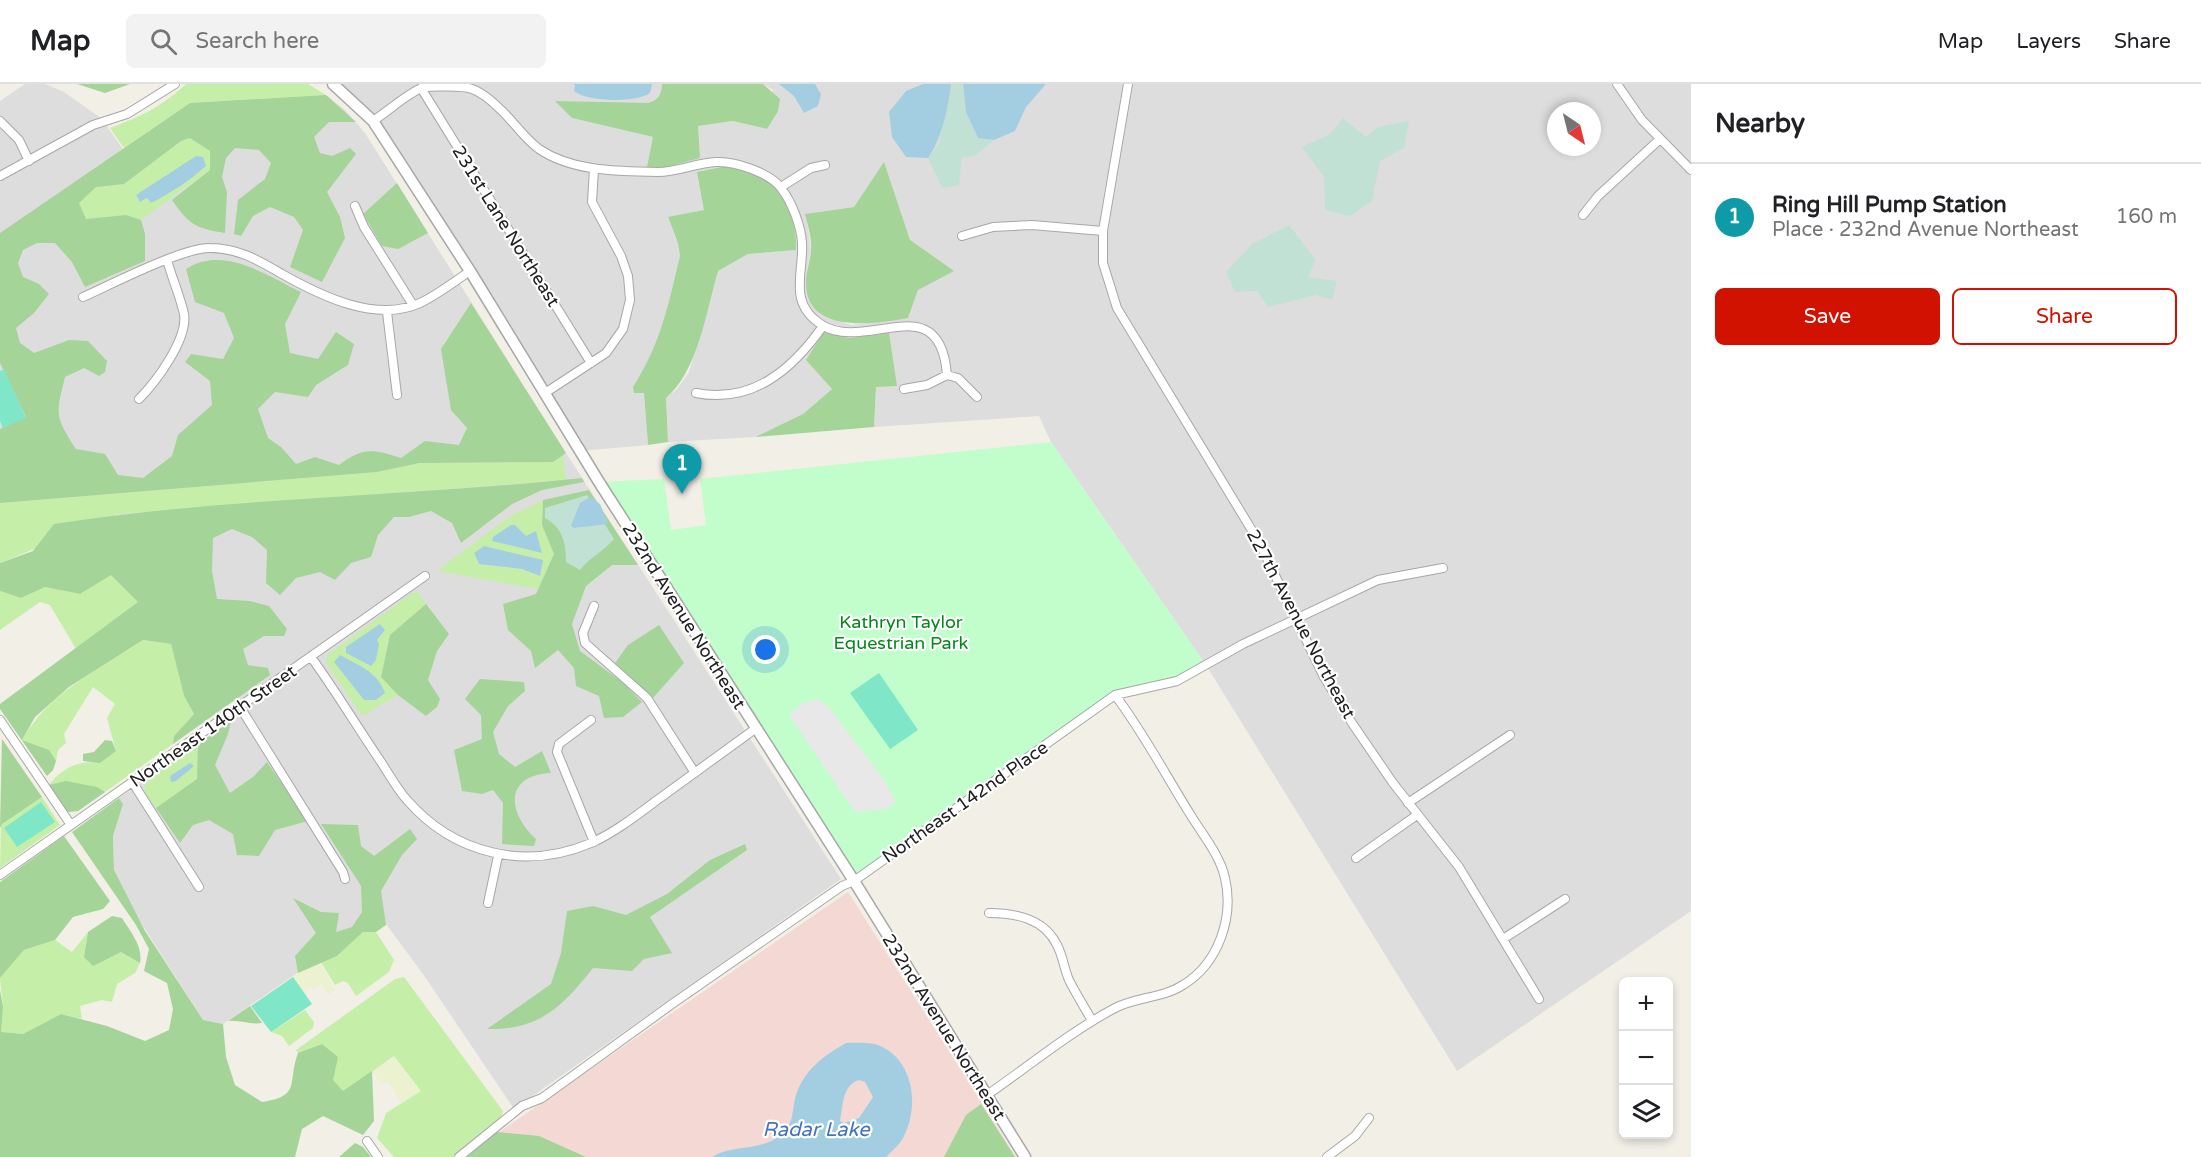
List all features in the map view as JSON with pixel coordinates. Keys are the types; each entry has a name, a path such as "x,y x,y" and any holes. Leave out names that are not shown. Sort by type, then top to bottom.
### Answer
{"street":[{"path":"0,176 93,125 127,114 175,84"},
{"name":"232nd Avenue Northeast","path":"333,84 373,121 470,271 1025,1157"},
{"name":"227th Avenue Northeast","path":"1128,84 1103,231 1103,263 1117,308 1259,542 1324,677 1352,723 1417,816 1459,867 1539,999"},
{"path":"1617,84 1659,140 1691,170"},
{"path":"373,121 421,88 471,88 501,110 540,149 594,169 661,172 718,162 762,172 781,187 793,209 802,243 797,287 810,315 823,326 841,332 862,333 902,324 924,328 938,344 946,362 947,375"},
{"name":"231st Lane Northeast","path":"421,88 591,363"},
{"path":"0,121 19,140 29,161"},
{"path":"1583,215 1598,196 1659,140"},
{"path":"781,187 811,168 825,165"},
{"path":"545,393 606,353 623,329 630,300 628,276 621,256 592,202 594,169"},
{"path":"355,206 364,227 413,305"},
{"path":"962,236 993,227 1022,226 1103,231"},
{"path":"82,297 167,260 208,247 245,252 297,283 336,299 387,312 413,305 470,271"},
{"path":"139,399 159,379 174,352 184,316 167,260"},
{"path":"387,312 397,395"},
{"path":"696,393 714,396 743,393 778,376 805,352 823,326"},
{"path":"904,389 927,385 947,375 958,378 976,397"},
{"name":"Northeast 142nd Place","path":"459,1157 522,1106 542,1098 842,886 854,881 1115,695 1146,690 1177,681 1295,618 1378,580 1443,568"},
{"name":"Northeast 140th Street","path":"0,875 425,576"},
{"path":"594,606 583,633 585,643 647,699 695,773"},
{"path":"311,657 405,798 423,818 453,839 498,855 534,857 572,850 594,842 755,729"},
{"path":"987,1095 1092,1021 1132,1000 1162,994 1183,985 1203,968 1219,944 1226,921 1228,898 1225,876 1215,854 1130,715 1115,695"},
{"path":"240,707 315,824 345,879"},
{"path":"0,720 71,825"},
{"path":"591,720 560,744 557,752 594,842"},
{"path":"1408,803 1510,735"},
{"path":"133,783 199,887"},
{"path":"1356,858 1417,816"},
{"path":"488,903 498,855"},
{"path":"1503,939 1565,899"},
{"path":"989,913 1012,913 1028,918 1046,930 1057,945 1068,979 1092,1021"},
{"path":"1327,1157 1355,1136 1369,1118"},
{"path":"367,1142 378,1157"}],"shaded area":[{"path":"25,84 45,84 64,92 101,118 123,149 190,103 326,95 345,110 365,133 566,453 841,879 514,1109 423,974 380,916 223,1024 203,1020 129,904 114,870 113,836 123,804 119,798 247,710 106,495 0,503 0,101"},
{"path":"336,84 662,84 661,94 656,101 648,104 556,101 572,118 653,137 698,126 733,121 767,129 773,90 763,84 1691,84 1691,911 1457,1071 1206,665 1051,442 1039,416 874,427 876,387 897,385 862,337 849,338 827,332 833,388 803,414 755,437 668,442 666,398 677,389 689,372 718,271 748,254 795,250 704,210 668,218 678,243 680,256 661,334 651,359 633,387 644,393 648,445 580,451 394,152","holes":["884,163 910,240 918,290 908,318 851,325 819,312 807,271 811,249 806,214 854,207"]},
{"path":"817,699 828,706 882,777 896,802 886,809 855,812 789,715 801,704"},
{"path":"848,892 1016,1157 463,1157"}],"green space":[{"path":"77,84 130,84 105,93"},
{"path":"186,84 308,84 326,95 190,103 124,148 110,128 151,110 169,99"},
{"path":"662,84 763,84 780,99 778,111 767,129 733,121 698,126 700,158 666,167 647,167 653,137 572,118 555,101 648,103 659,96"},
{"path":"951,84 963,84 966,112 978,138 994,140 976,155 962,158 959,185 942,188 928,158 939,143"},
{"path":"326,95 356,122 329,122 314,137 320,153 332,156 350,148 356,154 327,192 340,217 345,238 322,282 290,267 303,230 294,217 270,207 253,216 241,236 234,234 238,200 265,179 271,163 259,150 235,148 226,158 222,177 227,192 225,233 199,227 183,215 172,200 210,170 210,151 190,138 181,141 124,184 96,187 79,203 86,219 126,215 141,220 145,234 145,261 85,287 72,262 55,243 37,243 23,250 18,263 23,277 39,284 49,294 34,313 16,328 20,343 34,353 69,340 88,341 107,361 105,372 99,376 84,368 65,377 59,407 60,421 76,449 105,454 118,475 143,478 172,456 178,435 212,405 210,381 185,362 191,354 223,359 234,338 224,313 195,302 186,269 200,262 215,260 245,265 301,292 285,324 290,353 318,359 336,332 354,344 348,365 316,385 308,397 275,392 258,409 268,438 281,447 296,464 315,457 339,465 355,455 368,451 401,458 425,441 459,445 467,428 451,410 441,349 471,303 566,453 553,462 419,463 377,472 0,503 0,429 26,417 0,363 0,233 190,103"},
{"path":"1343,118 1366,137 1378,127 1409,121 1404,148 1380,161 1372,201 1350,216 1325,210 1324,177 1302,147 1330,134"},
{"path":"190,138 210,151 210,170 141,220 126,215 86,219 79,203 96,186 124,184 181,141"},
{"path":"884,162 910,240 954,271 918,290 908,318 862,323 830,319 817,311 809,300 806,283 811,246 805,214 854,207"},
{"path":"727,166 760,175 776,188 792,218 796,250 748,254 718,271 700,340 686,373 666,398 668,442 648,445 644,393 634,393 633,387 657,339 680,256 678,243 668,217 704,210 697,172"},
{"path":"397,183 428,233 398,249 382,246 363,214"},
{"path":"1289,225 1316,260 1308,277 1337,281 1332,300 1316,295 1268,307 1257,291 1235,292 1226,272 1252,244"},
{"path":"823,333 849,338 889,333 897,386 876,387 874,427 755,437 803,414 832,389 806,360"},
{"path":"4,369 26,418 3,428 0,421 0,371"},
{"name":"Kathryn Taylor Equestrian Park","path":"1051,442 1206,665 1177,681 1115,695 854,881 599,482 664,479 671,530 706,525 700,479"},
{"path":"563,455 566,480 119,514 0,563 0,503 377,472 419,463 553,462"},
{"path":"582,478 584,482 542,490 512,504 461,543 452,523 431,511 409,517 394,517 378,535 371,557 351,563 335,580 320,572 296,578 280,595 266,583 267,550 252,537 232,529 213,538 212,571 217,599 250,601 269,606 287,629 284,636 264,636 243,649 248,665 268,668 270,675 173,744 174,736 194,714 184,696 171,644 143,640 69,687 35,717 22,740 49,750 56,761 53,770 47,776 0,709 0,704 138,602 111,575 80,594 45,587 21,598 0,591 0,563 33,551 54,524 185,508"},
{"path":"589,490 638,565 612,565 586,586 572,624 580,651 622,682 642,702 623,717 604,718 599,696 576,686 574,668 558,650 535,668 531,651 508,630 503,604 536,594 554,554 542,525 543,500"},
{"path":"587,495 614,539 580,570 566,562 560,531 545,518 545,508"},
{"path":"543,500 542,525 554,554 538,589 441,572 439,569 510,516"},
{"path":"111,574 139,602 76,649 50,605 40,602 0,630 0,591 21,598 45,587 80,594"},
{"path":"418,592 426,604 390,635 381,677 398,695 362,716 326,663 327,655 412,593"},
{"path":"426,604 449,634 437,651 428,680 440,699 437,707 426,716 398,695 381,677 390,635"},
{"path":"659,625 684,663 653,698 615,663 628,645"},
{"path":"143,640 171,644 184,696 194,714 174,736 173,744 78,811 67,812 49,785 72,766 100,762 116,751 107,718 115,704 93,687 64,734 66,743 58,750 56,761 49,750 22,740 46,708 61,695 92,672"},
{"path":"879,673 918,730 890,749 850,693"},
{"path":"480,679 524,682 525,691 508,706 493,732 499,754 515,767 542,751 551,773 536,775 525,780 518,788 515,797 520,818 526,829 536,839 534,846 502,844 503,803 493,790 482,794 462,791 454,750 482,739 481,715 465,699"},
{"path":"231,721 215,765 230,793 253,777 267,762 308,821 275,830 259,856 237,855 233,834 209,820 193,825 180,843 156,808 197,779 198,744"},
{"path":"2,739 42,797 2,824 0,828"},
{"path":"105,740 112,741 116,751 100,763 83,761 83,754 94,752"},
{"path":"198,744 197,779 156,808 145,793 144,781"},
{"path":"66,781 97,787 105,792 78,811 67,812 49,785"},
{"path":"42,797 60,825 0,868 1,824"},
{"path":"119,798 123,804 113,836 114,870 145,931 203,1020 223,1024 226,1057 235,1085 262,1102 283,1096 291,1086 298,1053 322,1044 338,1057 333,1080 343,1091 372,1071 374,1121 363,1135 323,1116 302,1129 295,1157 0,1157 0,990 3,1007 1,1032 23,1034 61,1014 107,1026 145,1041 169,1030 173,1009 167,983 144,971 149,949 136,925 72,832"},
{"path":"41,802 55,822 17,847 4,828"},
{"path":"321,824 358,825 361,846 374,856 410,829 417,839 402,855 381,891 386,925 376,932 363,932 337,956 298,973 295,956 316,933 293,898 321,912 339,913 336,932 352,927 362,912 361,886"},
{"path":"64,836 110,901 103,909 73,917 55,940 24,950 0,978 0,882"},
{"path":"745,844 747,850 650,917 672,953 644,959 632,971 593,968 571,994 548,1014 522,1025 487,1029 551,984 561,953 567,911 593,906 626,915 667,894 710,860"},
{"path":"112,916 122,918 132,934 140,951 140,963 121,952 93,966 84,957 88,932"},
{"path":"88,932 84,957 121,952 140,963 135,973 117,984 112,1002 102,1000 80,1006 82,1019 61,1014 23,1034 0,1032 3,1007 0,978 24,950 55,940 72,952"},
{"path":"363,932 376,932 394,960 389,972 356,996 348,983 343,981 335,985 321,962 337,956"},
{"path":"319,959 335,990 329,994 321,984 313,990 310,987 305,991 310,1002 293,977"},
{"path":"293,977 312,1004 271,1032 251,1006"},
{"path":"404,977 503,1111 499,1122 453,1157 394,1157 377,1138 386,1113 421,1091 394,1056 343,1092 333,1080 322,1044 298,1053 296,1050 395,979"},
{"path":"250,1006 262,1023 228,1021"},
{"path":"305,1010 314,1022 313,1028 289,1046 282,1036 271,1032"},
{"path":"394,1056 421,1091 402,1103 388,1081 382,1084 372,1071"},
{"path":"981,1104 1015,1157 944,1157 966,1115"},
{"path":"497,1132 539,1136 586,1157 461,1157"},
{"path":"355,1143 363,1147 371,1157 339,1157"}],"water":[{"path":"572,84 652,84 650,93 643,96 612,100 580,95 574,91 575,85"},
{"path":"779,84 815,84 821,94 818,106 804,113 794,96"},
{"path":"923,84 951,84 946,113 941,133 928,158 906,157 892,137 889,112 906,91"},
{"path":"963,84 1046,84 1026,107 1015,131 994,140 978,138 966,112"},
{"path":"196,156 203,157 206,166 166,195 151,203 147,198 140,202 136,195"},
{"path":"590,497 600,504 608,524 574,528 571,526 580,503"},
{"path":"511,525 515,525 526,536 536,531 542,553 492,541 493,537"},
{"path":"484,546 543,560 540,576 522,569 479,564 474,553"},
{"path":"380,624 385,630 377,640 379,644 376,660 371,666 346,653 346,647"},
{"path":"340,655 372,674 385,693 376,700 364,700 334,662"},
{"path":"190,763 194,766 176,781 171,782 170,776"},
{"name":"Radar Lake","path":"846,1043 878,1045 890,1052 906,1072 912,1097 909,1123 901,1141 886,1157 712,1157 731,1150 760,1145 778,1137 790,1124 797,1093 806,1075","holes":["859,1080 865,1082 873,1097 859,1118 844,1123 840,1121 844,1097 849,1086"]}],"place":[{"name":"Ring Hill Pump Station","path":"682,494"}]}
